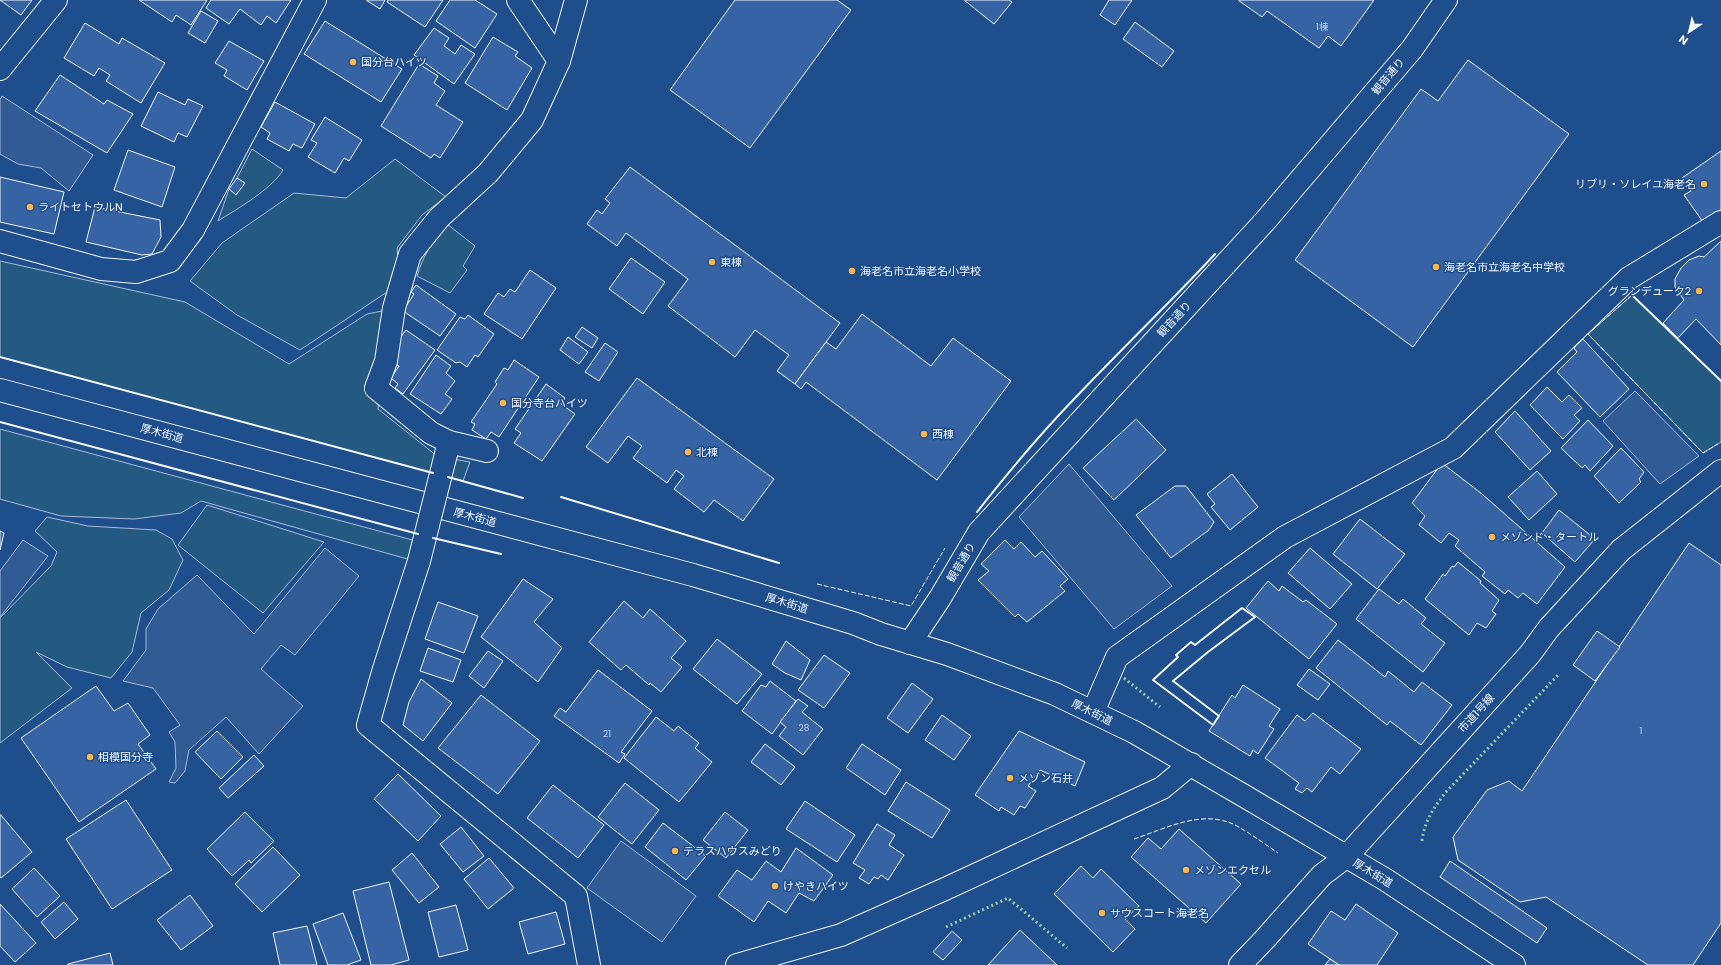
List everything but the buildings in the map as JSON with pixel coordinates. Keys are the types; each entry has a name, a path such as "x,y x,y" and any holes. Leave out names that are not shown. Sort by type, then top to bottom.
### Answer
{"street":[{"path":"0,69 56,0"},
{"path":"0,241 101,269 136,272 170,260 193,230 315,0"},
{"path":"518,0 559,61"},
{"path":"487,451 448,448 432,433 376,388 386,361 394,308 410,254 439,218 488,173 532,120 559,61 576,0"},
{"name":"観音通り","path":"910,643 940,598 979,532 1266,220 1412,49 1446,0"},
{"path":"1093,712 1105,688 1117,657 1285,537 1453,448 1629,278 1721,222"},
{"name":"厚木街道","path":"0,390 693,575 854,623 910,643 947,654 1055,694 1134,732 1191,764 1386,880 1514,965"},
{"path":"448,448 419,561 383,672 368,724 576,896 589,965"},
{"name":"市道1号線","path":"1240,965 1322,875 1346,857 1530,654 1549,628 1621,550 1721,471"},
{"path":"738,965 841,935 1162,788 1191,764"}],"shaded area":[{"path":"2,96 93,155 69,191 41,168 18,164 0,154 0,100"},
{"path":"252,149 283,170 278,177 263,191 218,221 229,189 236,194 244,183 237,178"},
{"path":"395,159 446,197 422,215 397,248 398,259 390,290 300,350 237,315 190,281 222,243 294,193 346,198"},
{"path":"447,224 475,246 463,266 467,270 450,293 417,276 429,248"},
{"path":"0,261 185,302 289,364 367,314 382,311 387,320 378,409 437,456 470,462 463,481 0,357"},
{"path":"1632,295 1721,381 1721,442 1703,453 1588,334"},
{"path":"1635,391 1699,456 1660,484 1603,421"},
{"path":"0,429 416,541 411,560 201,501 181,513 134,519 61,516 0,499"},
{"path":"1069,464 1172,586 1114,629 1019,517"},
{"path":"207,505 324,542 263,613 178,545"},
{"path":"47,517 88,526 156,530 172,539 183,560 169,590 141,613 132,652 111,678 67,667 36,652 72,688 0,743 0,618 51,566 57,552 35,531"},
{"path":"23,540 48,556 0,617 0,571"},
{"path":"325,548 359,576 295,655 281,645 261,669 303,706 259,754 226,717 189,750 185,771 175,783 169,782 176,768 175,742 169,732 180,725 153,688 123,681 146,650 146,629 158,609 197,575 254,634"},
{"path":"621,841 696,896 662,942 587,888"}],"hedge":[{"path":"1422,841 1427,821 1445,793 1558,675"},
{"path":"1124,678 1160,707"},
{"path":"946,927 1008,898 1067,948"}],"fence":[{"path":"1632,295 1588,334 1703,453 1721,442"},
{"path":"817,584 911,606 945,548"},
{"path":"1134,839 1172,825 1199,819 1212,819 1224,821 1237,826 1278,853"}],"wall":[{"path":"977,512 1059,415 1215,254"},
{"path":"1632,295 1721,381"},
{"path":"0,357 433,473"},
{"path":"0,422 418,534"},
{"path":"448,477 523,498"},
{"path":"561,497 779,563"},
{"path":"433,538 501,554"},
{"path":"1242,608 1255,617 1208,652 1173,681 1219,716 1213,725 1153,680 1178,657 1176,655 1191,642 1195,645 1242,608"}],"place":[{"name":"国分台ハイツ","path":"353,62"},
{"name":"リブリ・ソレイユ海老名","path":"1704,184"},
{"name":"ライトセトウルN","path":"30,207"},
{"name":"東棟","path":"712,262"},
{"name":"海老名市立海老名中学校","path":"1436,267"},
{"name":"海老名市立海老名小学校","path":"852,271"},
{"name":"グランデューク2","path":"1699,291"},
{"name":"国分寺台ハイツ","path":"503,403"},
{"name":"西棟","path":"924,434"},
{"name":"北棟","path":"688,452"},
{"name":"メゾンド・タートル","path":"1492,537"},
{"name":"相模国分寺","path":"90,757"},
{"name":"メゾン石井","path":"1010,778"},
{"name":"テラスハウスみどり","path":"675,851"},
{"name":"メゾンエクセル","path":"1186,870"},
{"name":"けやきハイツ","path":"775,886"},
{"name":"サウスコート海老名","path":"1102,913"}]}
